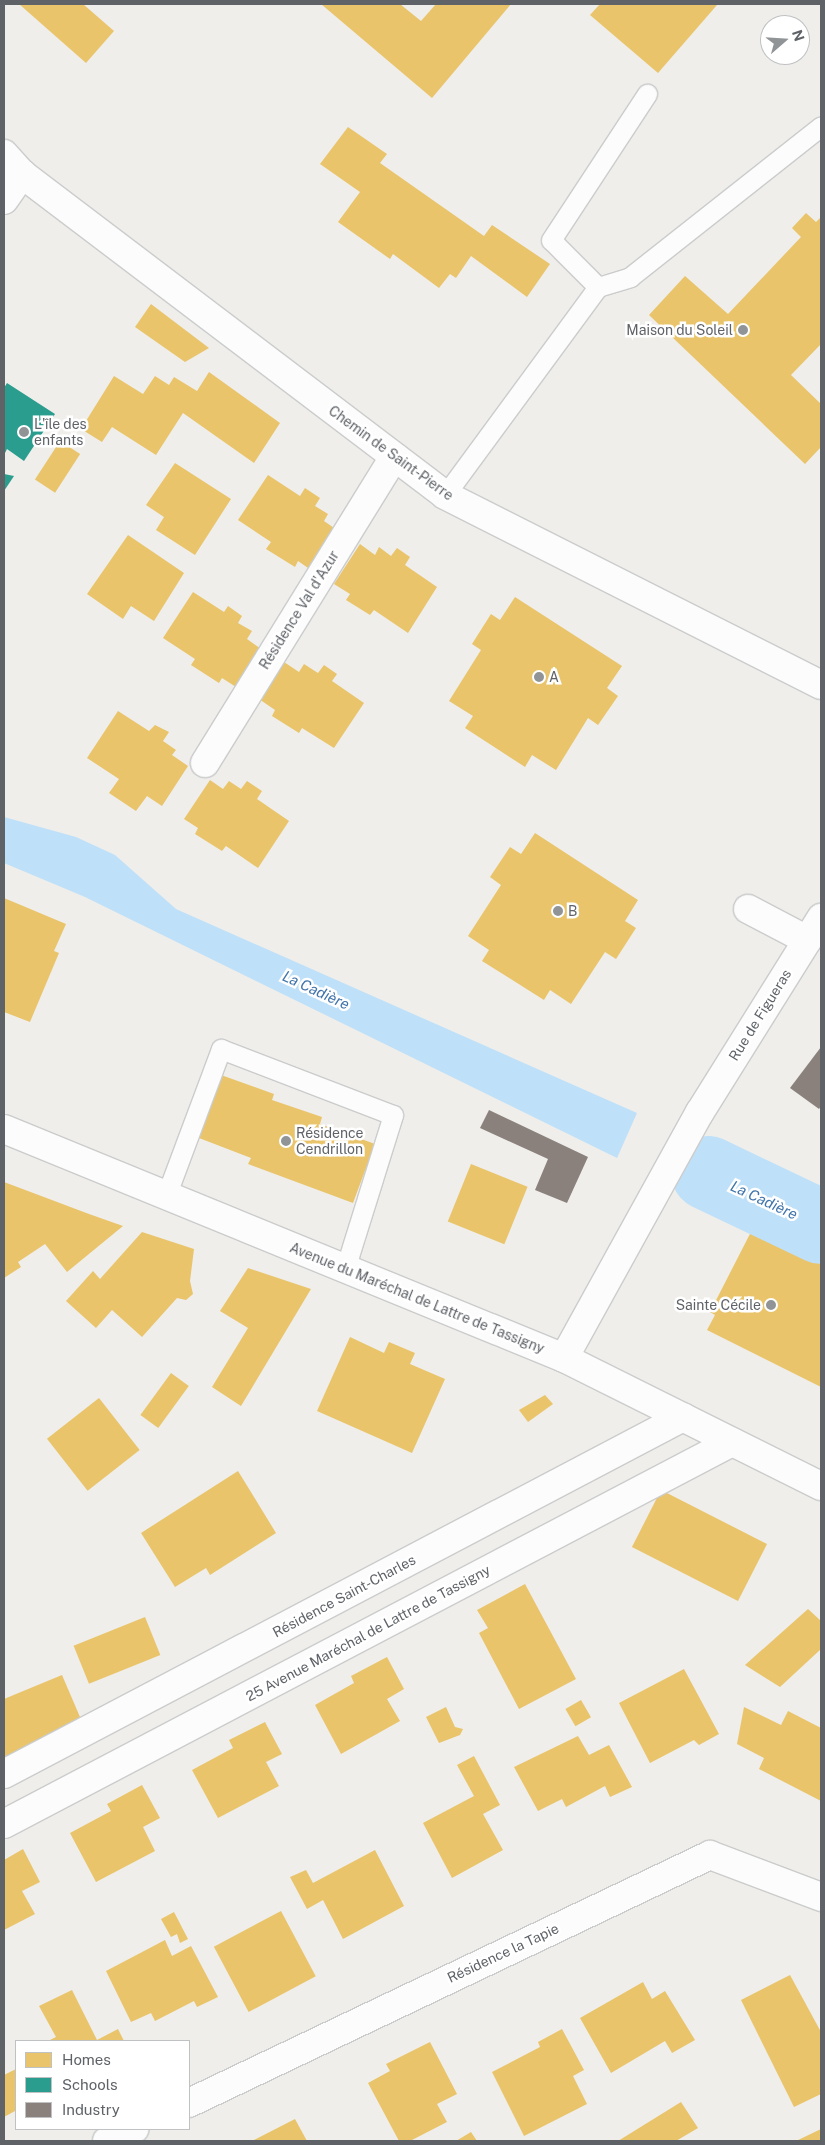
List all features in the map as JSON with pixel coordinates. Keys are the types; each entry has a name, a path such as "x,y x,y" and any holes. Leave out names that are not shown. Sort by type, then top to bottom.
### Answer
{"street":[{"name":"Chemin de Saint-Pierre","path":"4,154 22,174 445,495 821,685"},
{"path":"4,200 22,174"},
{"name":"Résidence Val d'Azur","path":"205,763 394,457"},
{"path":"748,909 807,940"},
{"name":"Rue de Figueras","path":"564,1358 700,1112 821,918"},
{"name":"Avenue du Maréchal de Lattre de Tassigny","path":"4,1129 564,1358 821,1486"},
{"name":"Résidence Saint-Charles","path":"4,1774 683,1417"},
{"name":"25 Avenue Maréchal de Lattre de Tassigny","path":"4,1824 732,1442"},
{"name":"Résidence la Tapie","path":"190,2103 710,1855 821,1897"},
{"path":"108,2141 132,2130"}],"lane":[{"path":"598,287 551,240 647,94"},
{"path":"445,495 598,287 630,277 821,126"},
{"path":"166,1196 220,1049 393,1115 345,1269"}],"water":[{"path":"4,817 76,837 115,855 176,909 637,1113 617,1158 85,897 4,863"}],"building: Homes":[{"path":"19,4 83,4 114,31 86,63"},
{"path":"321,4 400,4 421,21 436,4 511,4 432,98"},
{"path":"600,4 717,5 658,73 590,15"},
{"path":"348,127 387,154 380,163 484,236 492,225 550,264 527,297 471,256 456,278 450,274 439,288 393,254 390,259 338,222 360,192 320,164"},
{"name":"Maison du Soleil","path":"806,213 816,222 821,217 821,344 791,375 821,404 821,447 805,464 649,315 685,276 728,314 801,237 792,228"},
{"path":"151,304 209,348 185,362 135,327"},
{"path":"209,372 280,423 254,463 183,413 156,455 112,427 102,442 81,429 114,376 143,394 155,376 169,385 174,377 197,391"},
{"path":"60,441 80,454 55,493 35,480"},
{"path":"175,463 231,499 195,555 156,530 164,517 146,505"},
{"path":"268,475 300,496 305,488 320,498 315,506 328,514 324,521 337,530 311,570 298,561 295,567 266,549 271,542 238,520"},
{"path":"128,535 184,573 154,621 131,606 123,619 87,594"},
{"path":"360,544 375,555 379,547 391,556 397,548 410,557 405,565 437,587 408,633 374,610 370,615 346,600 350,594 334,584"},
{"path":"193,592 224,612 228,606 242,616 238,623 252,631 247,639 261,649 236,687 222,678 219,683 191,665 195,659 163,638"},
{"name":"A","path":"515,597 622,666 607,688 618,696 598,725 588,718 556,770 532,755 525,767 465,728 473,716 449,701 481,650 472,644 491,614 500,620"},
{"path":"284,662 299,672 304,664 318,673 324,665 337,674 332,681 364,703 334,748 302,728 299,733 272,716 275,710 259,699"},
{"path":"118,711 149,731 155,725 169,732 163,741 176,750 172,755 188,766 162,806 147,796 136,811 109,793 119,779 87,758"},
{"path":"210,780 223,789 229,781 241,789 247,781 262,791 257,799 289,821 258,868 226,846 222,851 195,834 198,828 184,819"},
{"name":"B","path":"535,833 638,900 625,921 636,928 616,959 605,952 571,1004 550,990 544,1000 482,961 489,950 468,936 501,885 490,877 510,847 521,854"},
{"path":"4,898 66,924 54,951 59,953 30,1022 4,1012"},
{"name":"Résidence Cendrillon","path":"221,1075 274,1094 272,1100 322,1117 320,1124 375,1144 353,1203 248,1164 251,1158 199,1138"},
{"path":"471,1164 528,1187 504,1244 448,1221"},
{"path":"4,1182 123,1226 67,1272 45,1244 18,1262 21,1267 4,1278"},
{"name":"Sainte Cécile","path":"753,1228 821,1262 821,1387 707,1330 715,1315 710,1312"},
{"path":"142,1232 194,1249 190,1281 193,1294 186,1300 177,1298 142,1337 112,1310 96,1328 66,1301 93,1271 100,1279"},
{"path":"248,1268 311,1289 241,1406 212,1387 248,1328 220,1311"},
{"path":"350,1337 384,1353 389,1342 415,1353 410,1364 445,1379 412,1453 317,1411"},
{"path":"171,1373 189,1386 158,1428 140,1415"},
{"path":"545,1395 553,1404 528,1422 519,1410"},
{"path":"99,1398 140,1450 88,1491 47,1439"},
{"path":"238,1471 276,1533 210,1575 206,1568 175,1587 141,1533"},
{"path":"661,1490 767,1544 738,1601 632,1547"},
{"path":"525,1584 576,1679 519,1709 479,1633 488,1628 477,1610"},
{"path":"808,1609 821,1621 821,1649 780,1687 745,1665"},
{"path":"145,1617 160,1655 89,1684 74,1646"},
{"path":"387,1657 404,1689 387,1699 400,1721 341,1754 315,1705 354,1683 351,1676"},
{"path":"684,1669 719,1734 699,1745 694,1740 650,1763 619,1703"},
{"path":"62,1675 83,1724 4,1763 4,1699"},
{"path":"581,1700 591,1717 575,1726 565,1709"},
{"path":"446,1707 455,1727 463,1729 460,1735 439,1743 426,1717"},
{"path":"744,1707 781,1725 788,1711 821,1728 821,1801 759,1769 764,1758 737,1744"},
{"path":"265,1722 282,1754 266,1762 279,1786 218,1818 192,1770 233,1748 229,1740"},
{"path":"578,1736 589,1755 609,1745 632,1787 610,1797 605,1786 566,1807 562,1799 538,1811 514,1767"},
{"path":"474,1756 500,1805 483,1814 503,1850 452,1878 423,1823 474,1796 457,1765"},
{"path":"142,1785 160,1818 143,1827 155,1851 96,1882 70,1833 111,1811 107,1804"},
{"path":"23,1849 40,1882 22,1891 35,1914 4,1930 4,1860"},
{"path":"375,1850 404,1906 343,1939 323,1900 307,1909 290,1877 306,1870 313,1883"},
{"path":"281,1911 316,1976 249,2012 214,1947"},
{"path":"174,1912 188,1939 180,1943 177,1934 171,1937 161,1919"},
{"path":"165,1940 172,1956 191,1946 218,1997 197,2007 194,2001 155,2021 151,2013 131,2022 106,1971"},
{"path":"790,1975 821,2032 821,2094 794,2107 741,2000"},
{"path":"643,1982 652,1999 665,1991 695,2040 672,2053 665,2041 611,2073 580,2018"},
{"path":"72,1990 97,2040 50,2040 56,2037 39,2006"},
{"path":"118,2029 124,2040 97,2040"},
{"path":"562,2029 584,2070 573,2076 587,2104 524,2136 492,2072 540,2047 538,2042"},
{"path":"430,2042 457,2094 437,2104 447,2122 410,2141 399,2141 368,2083 390,2071 386,2064"},
{"path":"15,2070 15,2111 4,2117 4,2075"},
{"path":"681,2102 698,2128 676,2141 618,2141"},
{"path":"295,2119 307,2141 252,2141"},
{"path":"821,2129 821,2141 796,2141"},
{"path":"471,2132 477,2141 456,2141"}],"building: Schools":[{"name":"L'île des enfants","path":"7,383 55,414 24,461 7,449 4,455 4,388"},
{"name":"L'île des enfants","path":"4,474 14,476 4,491"}],"building: Industry":[{"path":"821,1047 821,1106 819,1109 790,1088"},
{"path":"489,1110 588,1157 567,1203 535,1190 548,1159 480,1128"}],"waterway":[{"name":"La Cadière","path":"708,1173 821,1227"}],"place":[{"name":"Maison du Soleil","path":"743,330"},
{"name":"L'île des enfants","path":"24,432"},
{"name":"A","path":"539,677"},
{"name":"B","path":"558,911"},
{"name":"Résidence Cendrillon","path":"286,1141"},
{"name":"Sainte Cécile","path":"771,1305"}]}
